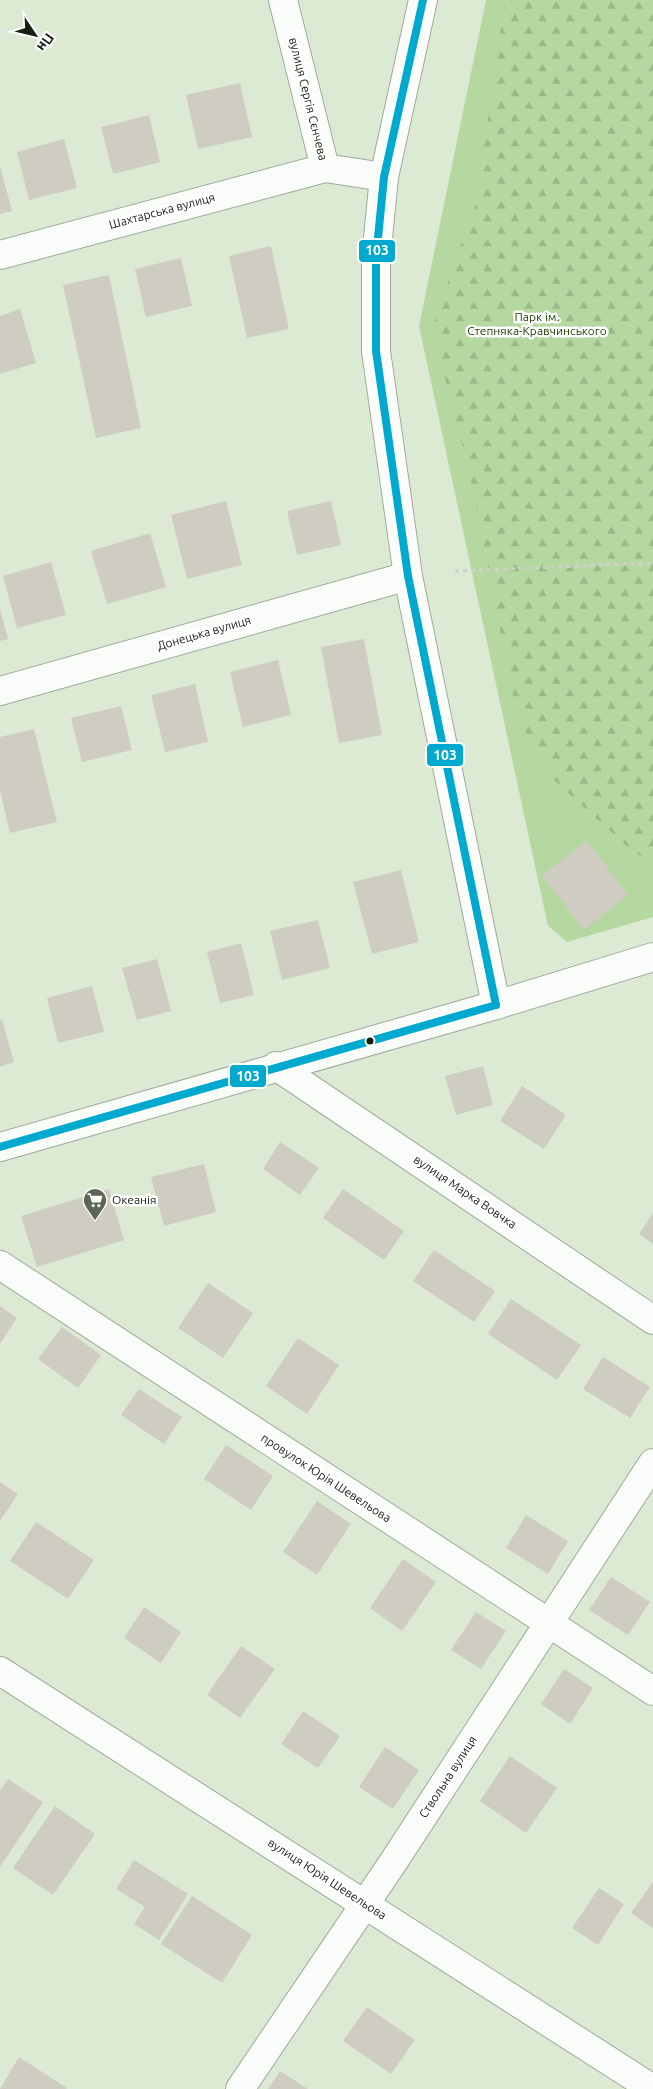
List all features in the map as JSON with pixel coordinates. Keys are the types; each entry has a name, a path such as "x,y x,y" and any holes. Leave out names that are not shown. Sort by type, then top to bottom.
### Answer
{"street":[{"name":"вулиця Сергія Сєнчева","path":"283,0 325,168 384,177"},
{"path":"423,0 384,177 376,258 376,351 408,576 496,1005"},
{"name":"Шахтарська вулиця","path":"0,255 325,168"},
{"name":"Донецька вулиця","path":"0,691 408,576"},
{"path":"0,1147 276,1066 496,1005 653,957"},
{"name":"вулиця Марка Вовчка","path":"276,1066 653,1320"},
{"name":"провулок Юрія Шевельова","path":"0,1265 653,1691"},
{"name":"Ствольна вулиця","path":"240,2089 549,1624 653,1463"},
{"name":"вулиця Юрія Шевельова","path":"0,1671 653,2089"}],"path":[{"path":"455,571 653,563"}],"green space":[{"name":"Парк ім. Степняка-Кравчинського","path":"486,0 653,0 653,917 567,942 548,926 419,326"},
{"name":"Парк ім. Степняка-Кравчинського","path":"505,0 653,0 653,864 631,850 555,781 517,717 473,489 432,326 476,203"}],"building":[{"path":"240,83 252,137 198,149 186,95"},
{"path":"149,115 160,162 113,174 101,127"},
{"path":"64,139 77,188 29,200 17,152"},
{"path":"0,166 12,211 0,214"},
{"path":"271,246 289,329 247,338 229,256"},
{"path":"181,258 192,306 146,317 135,269"},
{"path":"109,275 141,428 96,438 63,285"},
{"path":"20,309 36,363 0,374 0,316"},
{"path":"226,501 242,565 187,579 171,515"},
{"path":"331,501 341,545 297,555 287,511"},
{"path":"150,533 166,587 107,604 91,551"},
{"path":"51,562 66,615 17,628 3,576"},
{"path":"0,609 8,639 0,641"},
{"path":"364,639 382,735 339,743 321,647"},
{"path":"278,660 291,715 243,727 230,672"},
{"path":"195,684 208,742 165,752 151,695"},
{"path":"121,706 132,750 82,762 71,718"},
{"path":"34,729 57,822 10,833 0,791 0,737"},
{"path":"587,841 628,895 584,930 542,875"},
{"path":"401,870 419,942 372,954 353,882"},
{"path":"318,920 330,968 282,980 270,931"},
{"path":"241,943 254,995 220,1003 207,952"},
{"path":"157,959 171,1011 137,1020 122,968"},
{"path":"92,986 104,1032 58,1043 47,998"},
{"path":"2,1019 14,1062 0,1067 0,1020"},
{"path":"483,1066 493,1105 456,1115 445,1076"},
{"path":"522,1086 566,1115 544,1149 500,1121"},
{"path":"280,1142 319,1168 300,1195 263,1169"},
{"path":"204,1164 216,1212 164,1226 151,1177"},
{"path":"109,1189 124,1240 37,1267 21,1216"},
{"path":"343,1189 404,1231 384,1260 323,1218"},
{"path":"653,1213 653,1244 639,1234"},
{"path":"434,1250 495,1291 474,1322 413,1281"},
{"path":"208,1283 253,1313 223,1358 178,1328"},
{"path":"511,1299 581,1345 557,1380 488,1334"},
{"path":"0,1306 17,1318 0,1344"},
{"path":"62,1327 101,1355 78,1388 38,1359"},
{"path":"298,1338 339,1365 307,1414 266,1386"},
{"path":"603,1357 650,1387 630,1418 583,1389"},
{"path":"139,1389 182,1417 164,1444 121,1415"},
{"path":"226,1445 273,1476 251,1510 204,1479"},
{"path":"0,1482 18,1494 0,1521"},
{"path":"317,1501 351,1524 317,1575 283,1552"},
{"path":"526,1515 568,1541 548,1574 506,1548"},
{"path":"36,1522 94,1560 68,1599 10,1561"},
{"path":"403,1559 436,1582 402,1631 370,1608"},
{"path":"611,1577 650,1602 628,1635 589,1610"},
{"path":"144,1607 181,1632 161,1663 124,1638"},
{"path":"476,1612 506,1631 481,1669 451,1650"},
{"path":"241,1646 275,1669 240,1718 207,1695"},
{"path":"564,1669 593,1688 570,1724 541,1704"},
{"path":"303,1711 340,1736 318,1768 281,1744"},
{"path":"385,1747 419,1770 393,1809 359,1787"},
{"path":"510,1756 557,1788 526,1833 480,1801"},
{"path":"8,1779 43,1802 0,1867 0,1791"},
{"path":"55,1806 95,1834 53,1895 13,1868"},
{"path":"134,1860 188,1894 159,1940 134,1924 145,1907 116,1889"},
{"path":"653,1882 653,1928 631,1913"},
{"path":"599,1888 624,1904 598,1945 572,1928"},
{"path":"192,1896 252,1935 222,1983 161,1944"},
{"path":"367,2007 415,2040 391,2074 343,2041"},
{"path":"19,2057 67,2088 0,2089"},
{"path":"280,2071 308,2089 268,2089"}],"transit line":[{"name":"103","path":"423,0 384,177 376,258 376,351 408,576 496,1005"},
{"name":"103","path":"0,1147 496,1005"}],"place":[{"name":"Океанія","path":"95,1221"}]}
